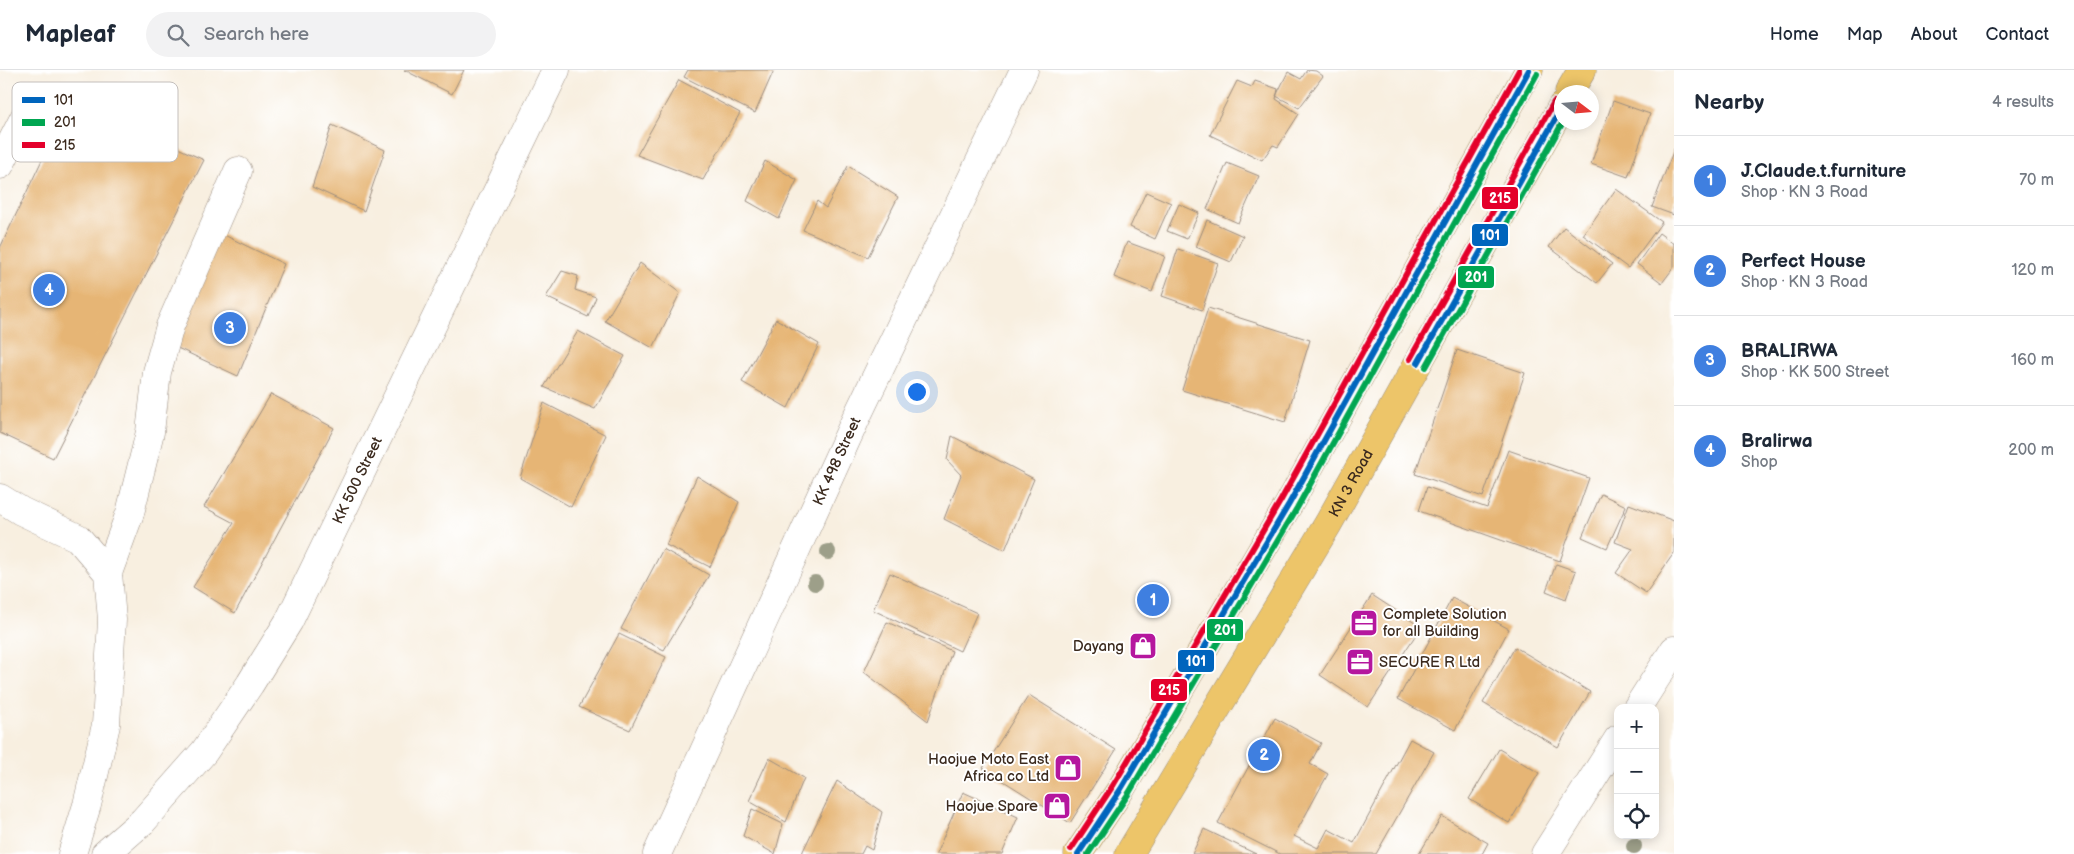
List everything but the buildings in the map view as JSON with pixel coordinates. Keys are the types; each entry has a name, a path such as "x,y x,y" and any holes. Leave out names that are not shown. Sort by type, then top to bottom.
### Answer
{"highway":[{"path":"1078,854 1121,790 1289,504 1529,70"},
{"path":"1573,85 1582,70"},
{"name":"KN 3 Road","path":"1129,854 1328,524 1554,120"}],"street":[{"name":"KK 500 Street","path":"105,854 143,821 204,752 250,684 289,621 556,70"},
{"name":"KK 498 Street","path":"657,854 860,410 1024,70"},
{"path":"0,166 12,142"},
{"path":"72,854 87,805 106,725 112,620 108,573 130,512 150,432 156,372 170,326 238,171"},
{"path":"0,498 21,511 78,538 108,573"},
{"path":"1640,704 1674,650"},
{"path":"1545,854 1614,745"}],"transit line":[{"name":"215","path":"1071,849 1114,784 1281,500 1519,70"},
{"name":"101","path":"1078,854 1121,789 1289,504 1529,70"},
{"name":"201","path":"1088,854 1129,793 1297,508 1537,74"},
{"name":"215","path":"1410,359 1554,102"},
{"name":"101","path":"1418,363 1554,121"},
{"name":"201","path":"1426,367 1559,130"}],"place":[{"name":"Bralirwa","path":"49,290"},
{"name":"BRALIRWA","path":"230,328"},
{"name":"J.Claude.t.furniture","path":"1153,600"},
{"name":"Complete Solution for all Building","path":"1364,623"},
{"name":"Dayang","path":"1143,646"},
{"name":"SECURE R Ltd","path":"1360,662"},
{"name":"Perfect House","path":"1264,755"},
{"name":"Haojue Moto East Africa co Ltd","path":"1068,768"},
{"name":"Haojue Spare","path":"1057,806"}]}
